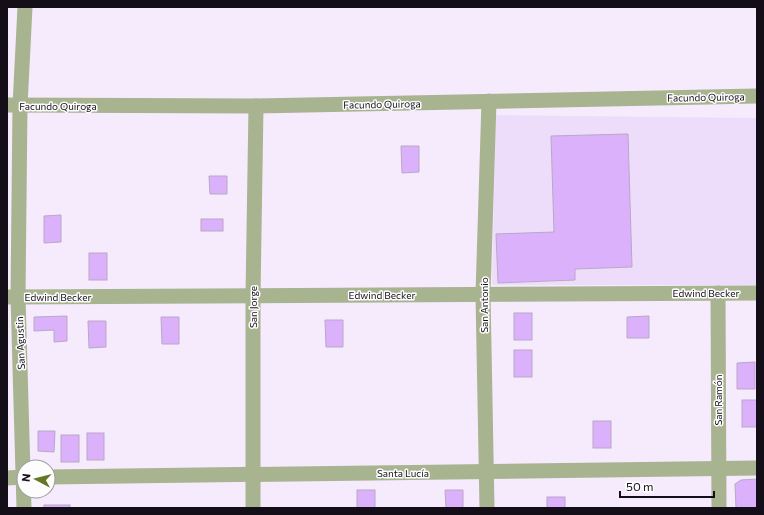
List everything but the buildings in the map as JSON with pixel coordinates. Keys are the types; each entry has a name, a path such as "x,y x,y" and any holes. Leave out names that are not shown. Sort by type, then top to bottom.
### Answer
{"street":[{"name":"San Agustin","path":"23,459 13,298 14,106 25,7"},
{"name":"Facundo Quiroga","path":"14,106 256,106 757,96"},
{"name":"San Antonio","path":"487,508 483,294 489,101"},
{"name":"San Jorge","path":"253,508 253,296 256,106"},
{"name":"San Ramón","path":"718,293 719,508"},
{"name":"Edwind Becker","path":"13,298 757,293"},
{"name":"Santa Lucía","path":"56,477 487,473 757,468"}],"shaded area":[{"path":"496,115 757,118 757,285 492,285"}]}
